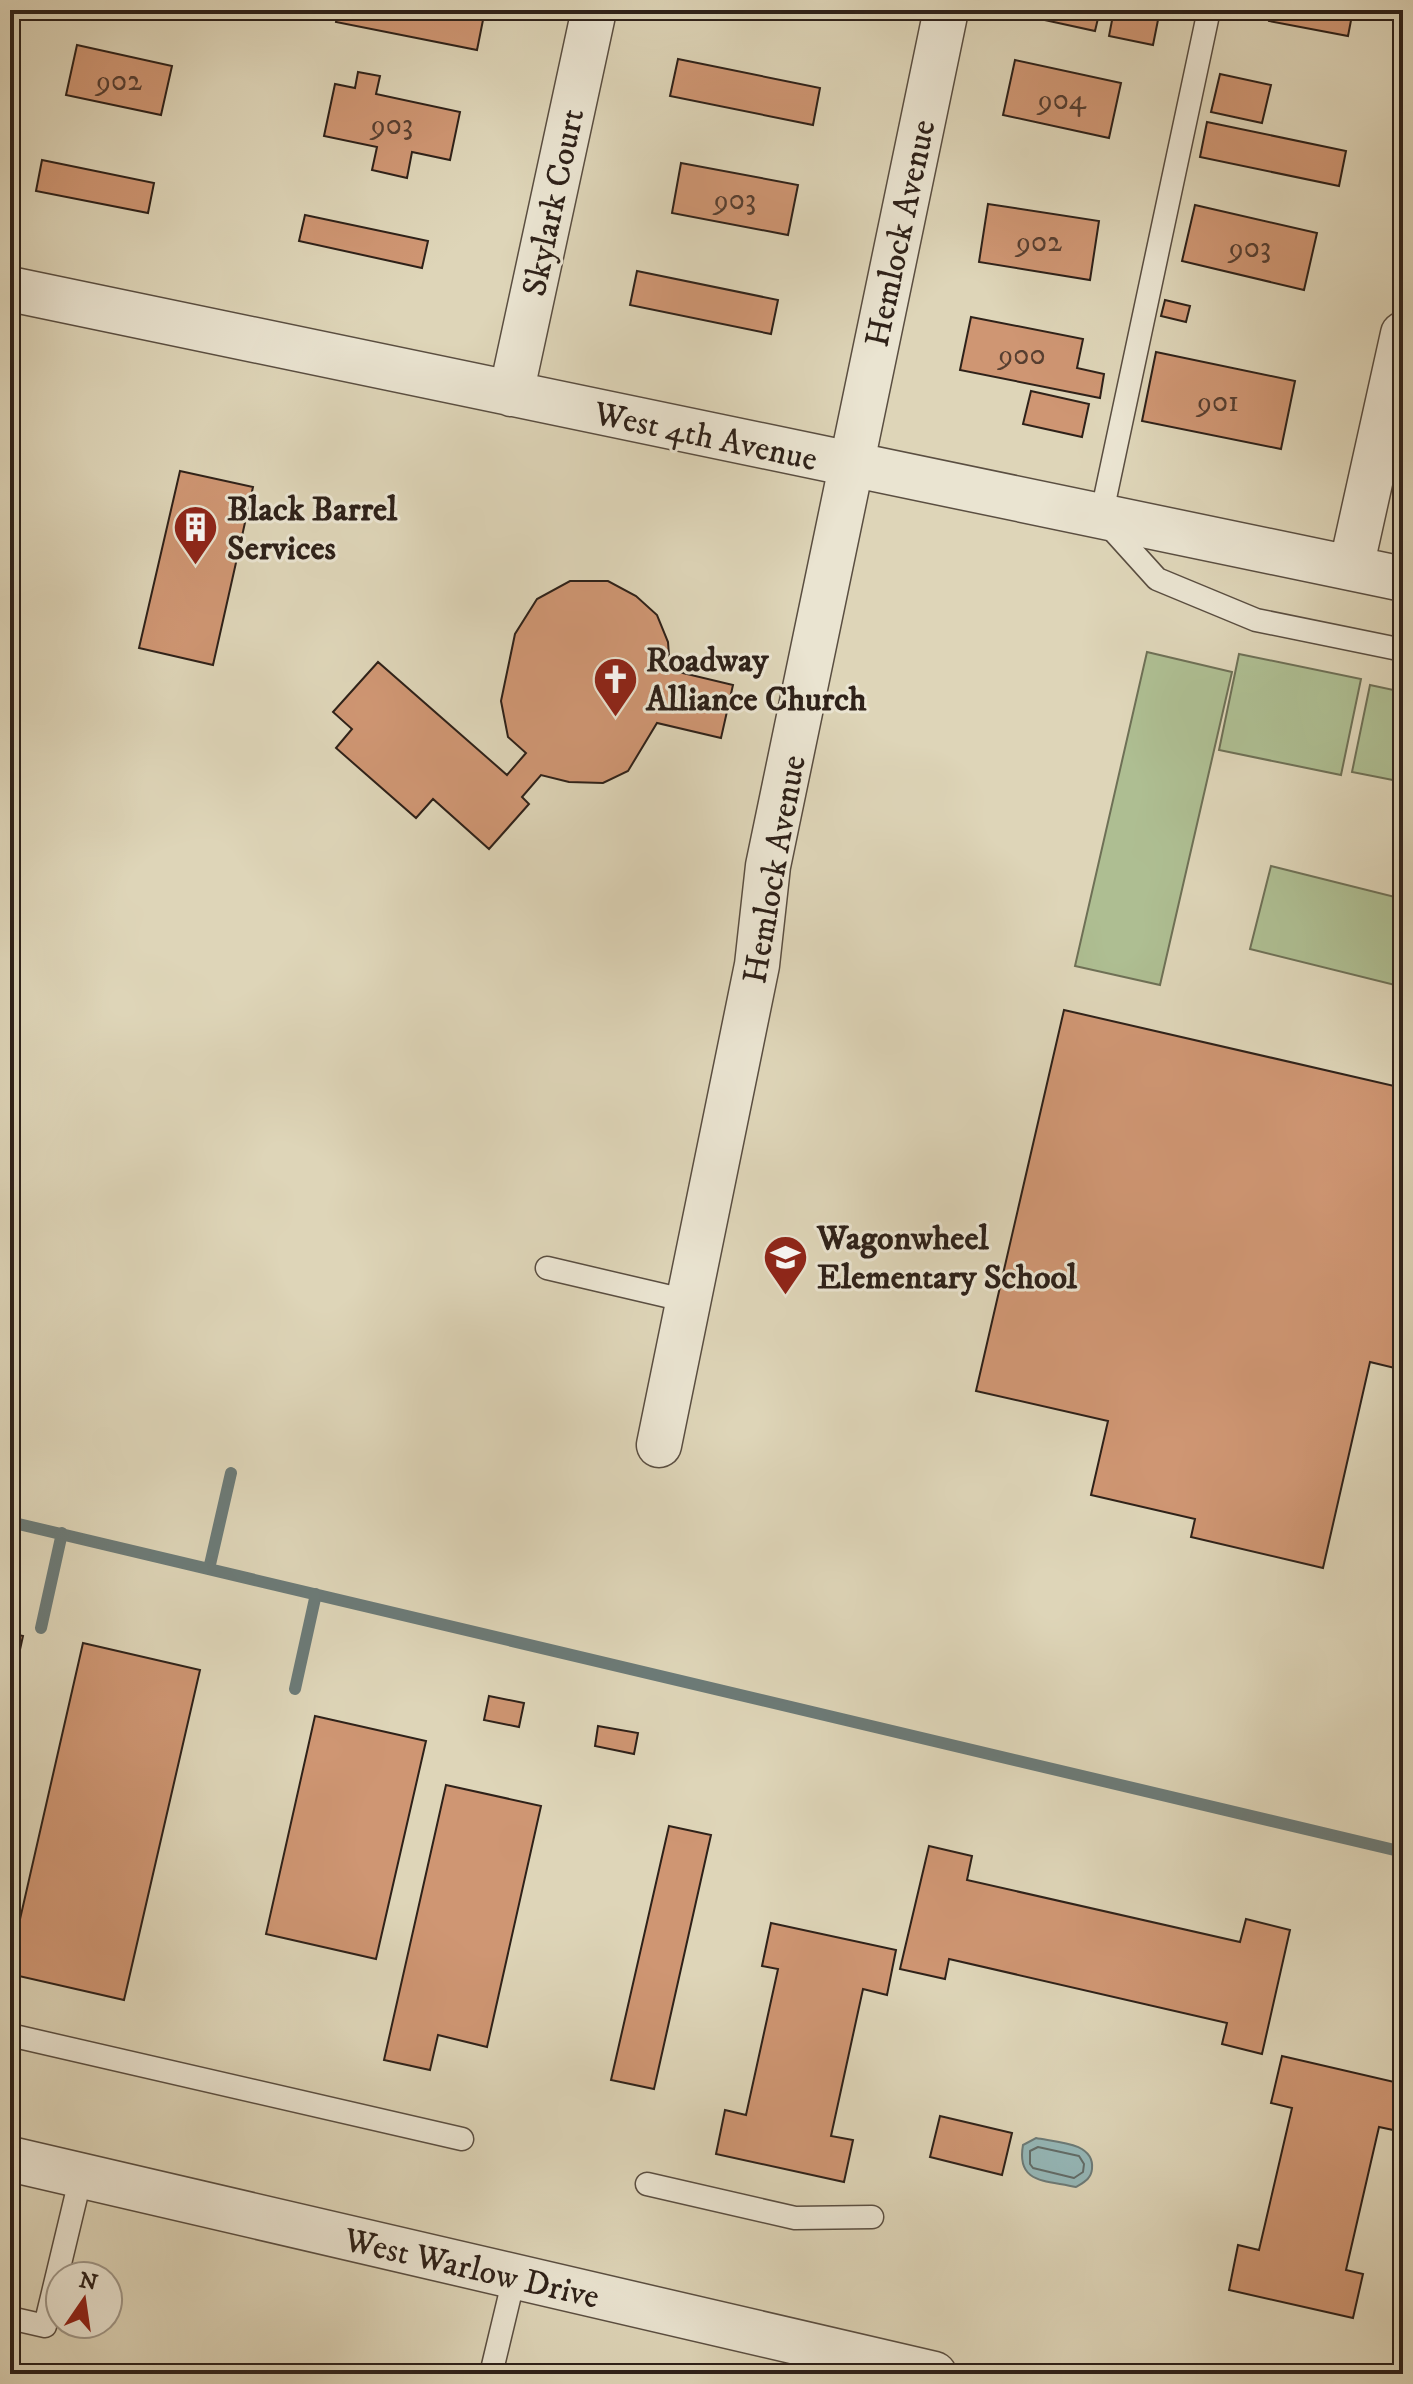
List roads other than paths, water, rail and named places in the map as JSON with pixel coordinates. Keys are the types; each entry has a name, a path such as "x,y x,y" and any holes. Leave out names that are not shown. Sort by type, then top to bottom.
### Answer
{"street":[{"name":"Skylark Court","path":"511,394 594,10"},
{"name":"Hemlock Avenue","path":"659,1445 757,965 768,866 946,10"},
{"name":"West 4th Avenue","path":"10,289 1403,579"},
{"path":"1351,568 1403,334"},
{"name":"West Warlow Drive","path":"10,2159 934,2374"}],"lane":[{"path":"1209,10 1101,517 1157,579 1256,620 1403,650"},
{"path":"547,1268 688,1301"},
{"path":"10,2035 462,2139"},
{"path":"10,2318 45,2326 81,2176"},
{"path":"647,2184 795,2218 872,2217"},
{"path":"491,2374 514,2278"}],"water":[{"path":"1036,2138 1081,2148 1091,2160 1089,2178 1076,2187 1044,2181 1029,2174 1022,2158 1023,2145"}],"waterway":[{"path":"209,1569 231,1473"},
{"path":"10,1522 1403,1852"},
{"path":"41,1628 62,1533"},
{"path":"295,1689 316,1594"}],"place":[{"name":"Black Barrel Services","path":"196,567"},
{"name":"Roadway Alliance Church","path":"615,718"},
{"name":"Wagonwheel Elementary School","path":"786,1296"}]}
